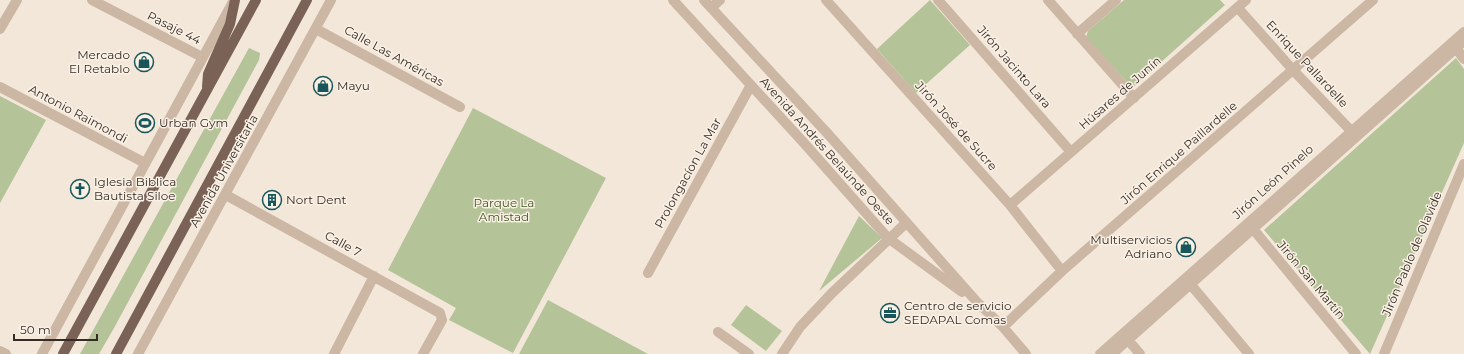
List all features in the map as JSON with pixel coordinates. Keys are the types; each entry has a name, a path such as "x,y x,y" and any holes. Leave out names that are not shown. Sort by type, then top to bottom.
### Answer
{"main road":[{"path":"206,94 208,74 230,24 234,0"},
{"path":"63,354 256,0"},
{"name":"Avenida Universitaria","path":"116,354 307,0"},
{"path":"302,9 311,0"}],"street":[{"path":"0,29 17,0"},
{"name":"Pasaje 44","path":"92,0 202,57"},
{"path":"42,354 234,0"},
{"name":"Avenida Universitaria","path":"138,354 331,0"},
{"name":"Avenida Andrés Belaúnde Oeste","path":"673,0 888,238 977,302"},
{"name":"Avenida Andrés Belaúnde Oeste","path":"704,0 977,302 1003,327 1026,354"},
{"path":"711,8 720,0"},
{"name":"Jirón José de Sucre","path":"826,0 1010,205 1062,271"},
{"name":"Jirón Jacinto Lara","path":"938,0 1071,152"},
{"path":"1048,0 1134,98"},
{"path":"1077,34 1116,0"},
{"name":"Húsares de Junín","path":"1010,205 1246,0"},
{"name":"Jirón Enrique Paillardelle","path":"1003,327 1062,271 1373,0"},
{"name":"Enrique Pallardelle","path":"1238,8 1293,70 1354,134"},
{"name":"Calle Las Américas","path":"316,28 460,107"},
{"name":"Jirón León Pinelo","path":"1100,354 1125,337 1454,45 1464,32"},
{"name":"Jirón León Pinelo","path":"1454,45 1464,41"},
{"path":"1454,45 1464,59"},
{"name":"Prolongacíon La Mar","path":"648,273 751,85"},
{"name":"Antonio Raimondi","path":"0,86 145,163"},
{"name":"Jirón Pablo de Olavide","path":"1384,354 1464,164"},
{"name":"Calle 7","path":"226,195 440,313 442,320 423,354"},
{"path":"782,354 800,327 832,293 888,238 906,223"},
{"name":"Jirón San Martín","path":"1250,226 1356,354"},
{"path":"334,354 374,276"},
{"path":"1188,281 1249,354"},
{"path":"718,332 743,352"},
{"path":"1125,337 1140,354"},
{"name":"Jirón León Pinelo","path":"1112,354 1125,337"},
{"path":"0,351 6,354"}],"green space":[{"path":"930,0 970,45 916,93 877,49"},
{"path":"1124,0 1220,0 1225,5 1132,88 1086,37 1088,31"},
{"path":"249,48 260,53 259,60 114,328 99,354 80,354"},
{"path":"1456,58 1464,69 1464,143 1370,354 1264,230"},
{"path":"0,96 46,120 0,203"},
{"name":"Parque La Amistad","path":"473,108 606,178 513,353 449,320 456,308 388,270"},
{"path":"859,216 882,238 819,291"},
{"path":"548,300 648,354 519,354"},
{"path":"746,305 782,331 766,351 731,325"}],"place":[{"name":"Mercado El Retablo","path":"144,62"},
{"name":"Mayu","path":"323,86"},
{"name":"Urban Gym","path":"145,123"},
{"name":"Iglesia Biblica Bautista Siloe","path":"80,189"},
{"name":"Nort Dent","path":"272,200"},
{"name":"Multiservicios Adriano","path":"1186,247"},
{"name":"Centro de servicio SEDAPAL Comas","path":"890,313"}]}
